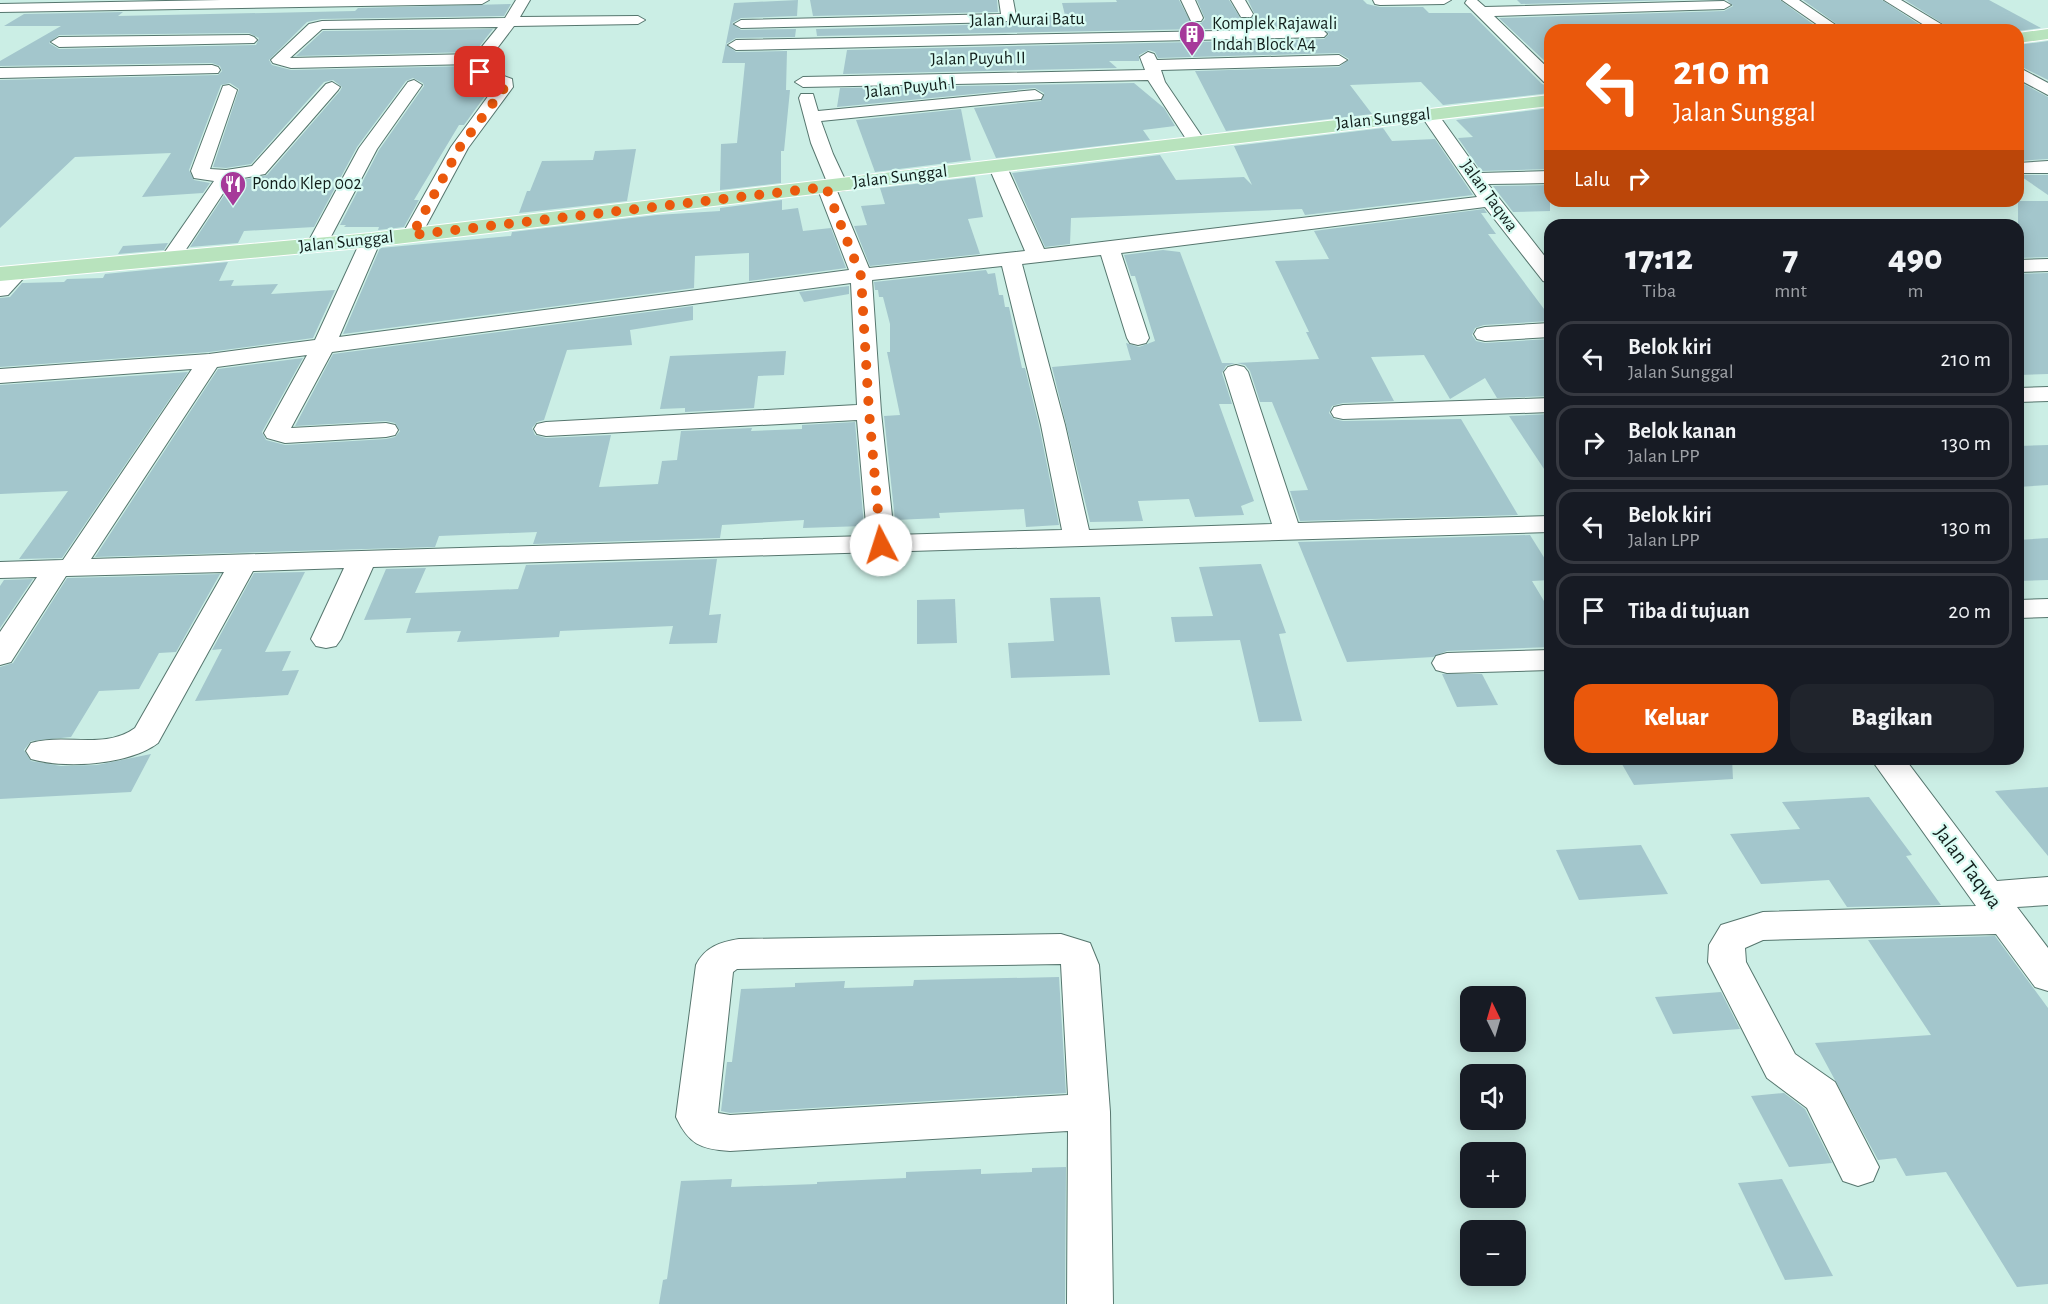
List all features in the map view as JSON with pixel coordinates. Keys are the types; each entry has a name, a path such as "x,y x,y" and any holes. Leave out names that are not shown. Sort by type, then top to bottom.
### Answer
{"main road":[{"path":"2024,37 2048,34"},
{"name":"Jalan Sunggal","path":"10,273 371,240 1544,101"}],"street":[{"path":"0,8 46,3 172,4 482,0"},
{"path":"412,235 460,147 505,87 506,82 502,79 480,72 481,59 510,23 523,0"},
{"path":"741,24 1003,18 1009,16 1006,0"},
{"path":"1188,0 1196,18"},
{"path":"1238,0 1246,14"},
{"path":"1380,1 1444,0"},
{"path":"1469,0 1544,73"},
{"path":"1789,0 1826,24"},
{"path":"1891,0 1933,24"},
{"path":"86,72 172,4"},
{"path":"1481,12 1724,5"},
{"path":"481,59 291,63 279,60 314,27 322,25 638,20"},
{"name":"Jalan Murai Batu","path":"736,45 803,62 1140,38 1319,34"},
{"path":"1140,38 1154,74 1196,141"},
{"path":"58,42 249,40"},
{"path":"1154,74 1339,60"},
{"path":"803,62 811,117 861,276 869,412 881,545"},
{"name":"Jalan Puyuh II","path":"803,62 1154,74"},
{"path":"0,73 212,70"},
{"name":"Jalan Puyuh I","path":"811,117 1154,74"},
{"path":"2024,76 2048,90"},
{"path":"316,246 368,148 414,85"},
{"path":"229,90 200,171 201,174 226,176 258,170 332,87"},
{"name":"Jalan Taqwa","path":"1429,114 1490,201 1544,269"},
{"path":"997,165 1036,256"},
{"path":"2024,168 2048,167"},
{"path":"170,258 226,176"},
{"path":"1475,179 1544,177"},
{"path":"0,376 210,361 861,276 1490,201"},
{"path":"371,240 323,346 276,433 285,436 386,430"},
{"path":"1109,248 1138,338"},
{"path":"1011,259 1053,425 1077,539"},
{"path":"2024,266 2048,265"},
{"path":"0,290 10,273"},
{"path":"1485,334 1544,330"},
{"path":"0,655 210,361"},
{"path":"1236,372 1288,533"},
{"path":"2024,395 2048,393"},
{"path":"1343,412 1544,405"},
{"path":"2024,409 2048,408"},
{"path":"546,429 869,412"},
{"path":"0,570 1544,524"},
{"path":"326,639 362,560"},
{"path":"42,751 123,749 141,741 147,735 243,563"},
{"path":"2024,609 2048,608"},
{"path":"1447,663 1544,660"},
{"name":"Jalan Taqwa","path":"1892,765 2048,976"},
{"path":"1858,1167 1821,1095 1781,1066 1727,962 1725,949 1731,937 1744,930 1763,927 1998,907 2048,891"},
{"path":"1089,1112 730,1133 711,1131 700,1125 697,1117 715,965 727,956 739,954 1061,949 1077,953 1080,965 1089,1112 1090,1304"}],"building":[{"path":"798,0 797,16 741,18 732,23 741,30 796,29 795,37 736,38 726,44 736,52 787,51 786,90 790,90 784,151 781,151 781,183 720,190 721,144 737,143 745,63 722,63 734,3"},
{"path":"810,0 997,0 998,12 813,16"},
{"path":"1116,0 1179,0 1191,23 1201,23 1205,19 1197,0 1229,0 1241,19 1251,19 1255,15 1248,0 1363,0 1367,4 1380,7 1423,7 1429,13 1471,13 1544,84 1544,94 1443,105 1421,82 1350,85 1372,114 1226,131 1195,71 1339,67 1349,59 1339,53 1158,58 1155,52 1149,50 1139,55 1139,61 1109,61 1117,68 843,74 847,50 1324,39 1329,34 1319,27 817,36 816,29 1003,24 1015,21 1018,16 1065,15 1062,3 1117,2"},
{"path":"1517,0 1674,0 1521,4"},
{"path":"1727,0 1780,0 1813,24 1544,24 1544,60 1499,18 1724,11 1733,6"},
{"path":"1803,0 1882,0 1919,24 1837,24"},
{"path":"1905,0 1989,0 2041,28 2024,30 2024,24 1943,24"},
{"path":"511,4 504,16 321,19 307,22 269,60 272,65 291,70 471,66 474,76 471,81 479,80 493,85 464,125 459,125 414,200 419,200 404,227 378,230 379,227 340,225 379,150 424,86 423,83 413,78 406,81 357,147 314,227 244,231 238,243 190,247 233,182 267,175 340,91 342,87 333,80 324,82 251,164 226,168 213,167 239,89 230,83 221,85 189,170 194,180 210,183 203,193 142,197 171,153 75,157 0,228 0,80 218,75 222,71 220,66 212,63 0,66 0,61 61,26 4,26 24,14 123,12 118,16 355,11 358,8","holes":["249,33 259,38 256,45 59,49 49,43 59,35"]},
{"path":"493,29 475,52 296,56 323,31"},
{"path":"2048,41 2048,80 2024,68 2024,44"},
{"path":"1134,83 1164,108 1175,126 1143,130 1150,140 996,158 974,108 1041,101 1044,93 1035,88 837,107 840,88"},
{"path":"2024,84 2048,97 2048,159 2024,161"},
{"path":"961,109 971,160 875,172 856,120"},
{"path":"1544,109 1544,169 1481,171 1458,138 1473,137 1456,120"},
{"path":"1383,128 1392,141 1435,139 1473,195 1305,215 1302,209 1071,218 1070,244 1045,247 1012,173 1160,155 1176,180 1244,177 1252,185 1234,146"},
{"path":"636,149 627,201 519,213 542,161 593,160 595,151"},
{"path":"2024,175 2048,175 2048,195 2024,178"},
{"path":"975,177 983,217 968,219 980,254 870,266 854,226 867,225 861,206 885,204 880,188"},
{"path":"1544,185 1544,207 1550,207 1550,211 1513,212 1493,186"},
{"path":"782,200 782,210 798,208 803,231 831,228 846,268 749,281 749,253 695,256 694,288 343,334 380,248 511,236 512,232 657,215 720,211 720,208"},
{"path":"2024,201 2048,201 2048,257 2024,258 2024,219 2018,219 2018,207 2024,207"},
{"path":"1484,209 1487,213 1481,213 1496,234 1488,234 1544,309 1544,321 1484,325 1475,328 1472,335 1476,341 1485,343 1544,339 1544,396 1497,398 1485,378 1450,399 1424,355 1371,357 1394,401 1343,403 1332,406 1329,413 1334,419 1343,421 1461,419 1518,515 1300,521 1290,491 1308,490 1272,402 1260,402 1250,371 1245,365 1237,363 1319,359 1306,332 1309,332 1275,261 1329,259 1314,231"},
{"path":"168,243 164,250 118,254 123,246"},
{"path":"1163,250 1180,252 1222,363 1235,363 1226,366 1222,373 1232,404 1219,404 1254,501 1241,506 1244,515 1195,517 1189,499 1138,501 1143,521 1090,522 1052,367 1131,360 1126,343 1139,347 1155,341 1135,276 1131,276 1124,255"},
{"path":"228,262 219,281 234,280 231,286 278,284 271,294 335,290 313,338 209,352 0,367 0,298 10,297 22,283 64,282 67,279 103,278 105,274"},
{"path":"986,270 988,274 995,273 999,295 1003,295 1005,307 1009,307 1022,368 1025,368 1039,425 1059,525 1026,527 1024,509 939,513 940,518 895,520 884,416 900,415 887,352 890,352 890,324 883,297 879,297 874,282"},
{"path":"2048,273 2048,374 2024,375 2024,274"},
{"path":"849,286 849,294 804,302 799,292"},
{"path":"693,306 693,320 630,330 632,345 567,350 544,420 537,422 532,428 535,435 546,438 611,435 599,487 658,484 662,461 677,460 681,431 752,428 751,431 802,429 802,425 855,422 864,526 803,528 804,520 722,525 720,538 533,544 537,532 439,536 435,547 95,557 218,369 303,358 262,432 266,440 285,445 386,439 395,437 400,431 395,423 386,421 295,426 333,354"},
{"path":"786,351 784,375 758,376 754,408 685,412 685,408 660,409 670,356"},
{"path":"188,372 62,558 19,559 68,491 0,494 0,385"},
{"path":"1544,414 1544,469 1509,416"},
{"path":"2048,445 2048,485 2024,487 2024,446"},
{"path":"1530,535 1544,557 1544,580 1532,581 1544,601 1544,647 1447,651 1433,657 1347,662 1298,542"},
{"path":"2048,538 2048,580 2024,581 2024,540"},
{"path":"717,559 709,615 721,614 717,643 669,644 673,626 560,631 559,637 457,642 461,631 406,633 411,618 364,620 386,569 426,568 415,593 518,589 526,565"},
{"path":"1261,564 1286,633 1279,634 1302,721 1259,722 1240,640 1175,642 1171,617 1213,616 1199,567"},
{"path":"305,572 265,652 291,651 282,671 299,670 288,695 195,701 222,649 212,650 254,573"},
{"path":"220,574 176,652 159,653 139,689 99,691 71,737 31,741 24,750 31,761 61,766 97,765 151,754 131,792 0,799 0,667 13,663 67,578"},
{"path":"33,579 0,628 0,586 4,580"},
{"path":"1100,597 1110,675 1011,678 1008,643 1054,641 1050,598"},
{"path":"955,599 957,643 917,644 917,600"},
{"path":"1442,674 1482,674 1498,705 1457,707"},
{"path":"1622,765 1732,765 1733,779 1634,785"},
{"path":"2048,787 2048,856 1995,791"},
{"path":"1869,797 1912,855 1906,856 1941,905 1847,907 1829,880 1761,884 1730,834 1800,829 1782,802"},
{"path":"1641,845 1668,894 1579,900 1556,850"},
{"path":"1995,936 2048,1008 2048,1284 2017,1287 1946,1172 1906,1176 1896,1158 1878,1160 1815,1043 1931,1035 1868,940"},
{"path":"1059,977 1066,1093 730,1113 721,1111 727,1062 732,1062 741,989 795,987 795,983 845,981 844,988 913,986 914,980"},
{"path":"1721,992 1740,1029 1673,1034 1655,997"},
{"path":"1784,1093 1805,1109 1832,1163 1789,1167 1751,1096"},
{"path":"1066,1167 1065,1304 659,1304 663,1280 667,1279 681,1181 732,1179 731,1187 817,1184 817,1182 906,1178 906,1172 981,1169 981,1174 1032,1172 1032,1168"},
{"path":"1782,1179 1833,1276 1785,1280 1738,1183"}],"place":[{"name":"Komplek Rajawali Indah Block A4","path":"1192,57"},
{"name":"Pondo Klep 002","path":"233,207"}],"route":[{"path":"480,72 502,79 506,82 505,87 460,147 412,235 826,187 861,276 869,412 881,545"}]}
